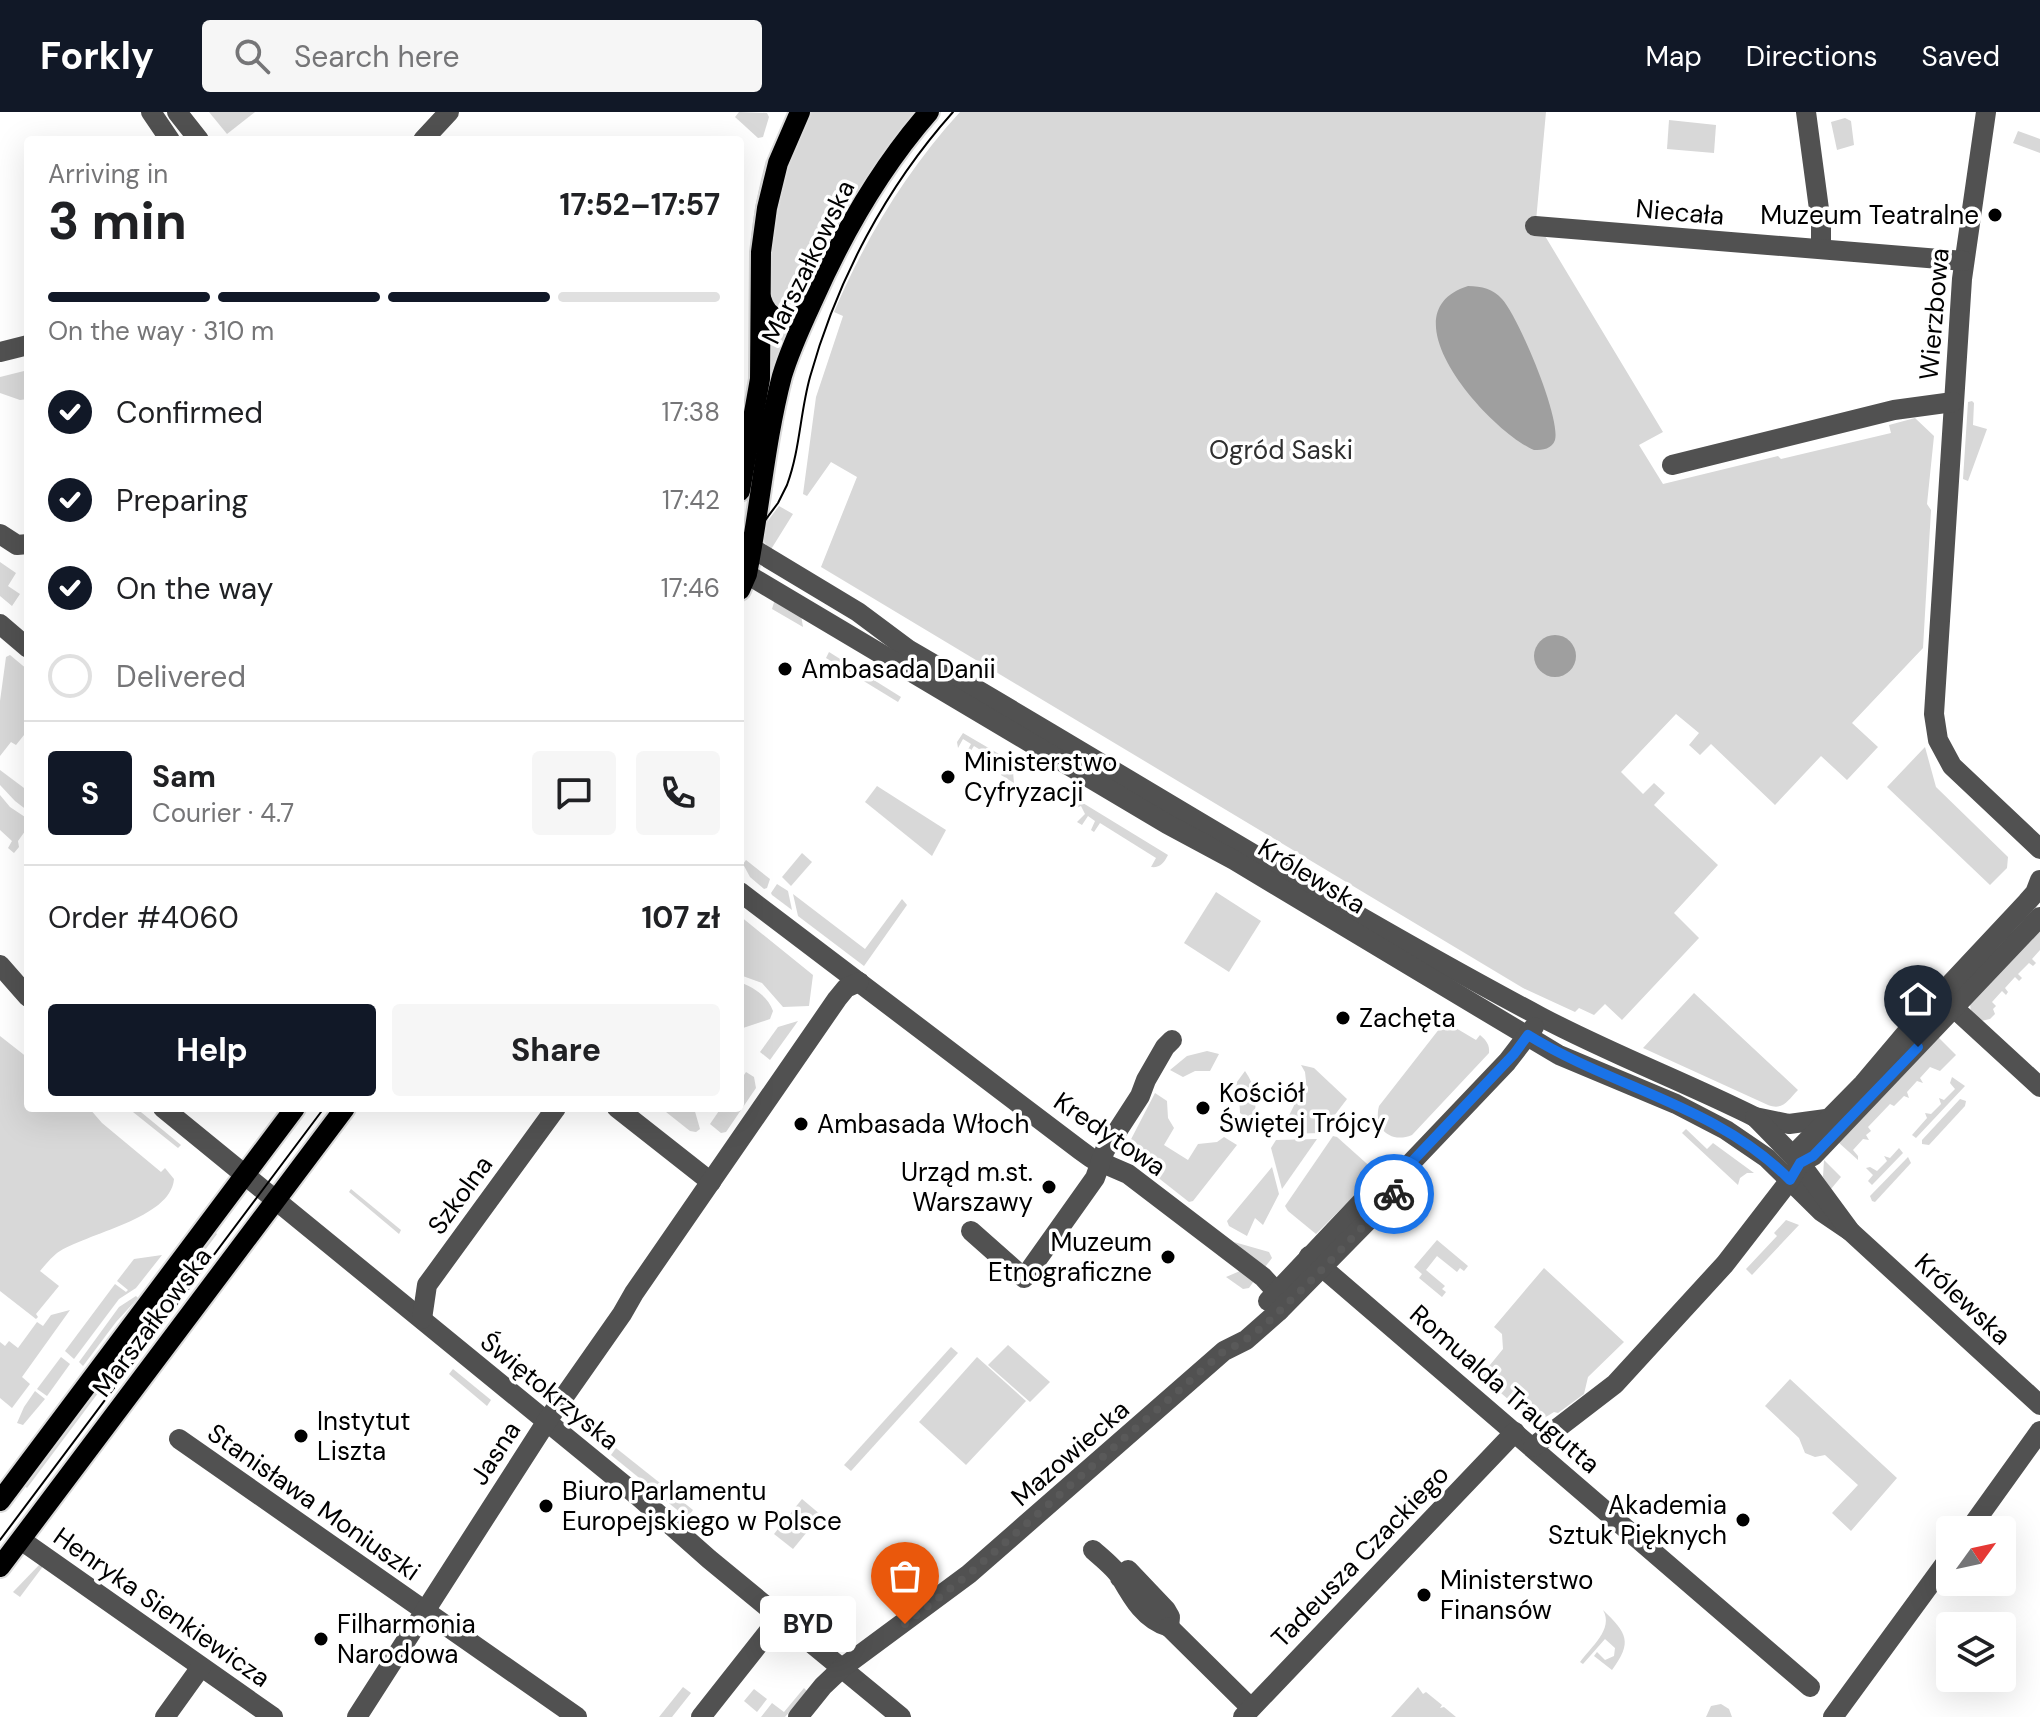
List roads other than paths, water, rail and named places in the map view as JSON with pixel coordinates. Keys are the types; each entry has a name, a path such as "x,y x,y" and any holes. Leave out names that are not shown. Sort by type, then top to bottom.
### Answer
{"main road":[{"name":"Marszałkowska","path":"744,469 760,379 761,252 767,208 778,163 800,112"},
{"name":"Marszałkowska","path":"746,544 780,384 791,348 857,213 891,160 929,112"},
{"path":"761,298 766,311 780,321 796,320 810,306"},
{"name":"Marszałkowska","path":"0,1501 292,1112"},
{"name":"Marszałkowska","path":"0,1567 342,1112"}],"street":[{"path":"151,112 167,136"},
{"path":"177,112 196,136"},
{"path":"427,136 449,112"},
{"path":"1806,112 1821,224 1821,249"},
{"name":"Wierzbowa","path":"1986,112 1964,261 1934,714 1938,740 1952,766 2040,849"},
{"name":"Niecała","path":"1535,226 1964,261"},
{"path":"0,352 24,346"},
{"path":"1672,465 1894,410 1953,402"},
{"path":"0,534 17,545 24,544"},
{"name":"Królewska","path":"746,544 858,612 909,650 1245,851 1541,1017 1755,1117"},
{"name":"Królewska","path":"744,579 1234,860 1559,1055 1676,1104 1726,1130 1767,1158 1795,1171 1822,1212 1850,1231 2040,1405"},
{"path":"0,624 24,645"},
{"path":"1795,1171 1800,1148 2027,902 2040,880"},
{"name":"Kredytowa","path":"744,895 1080,1150 1128,1174 1263,1277 1277,1302"},
{"path":"1533,1447 1615,1384 1725,1264 1795,1171 1813,1156 2040,917"},
{"path":"0,965 24,994"},
{"name":"Jasna","path":"357,1717 547,1421 837,999 846,988 859,982"},
{"path":"0,984 24,997"},
{"path":"1954,1008 2032,1080"},
{"path":"1528,1035 1541,1017"},
{"name":"Mazowiecka","path":"798,1717 842,1668 969,1574 1224,1351 1316,1262 1399,1189 1406,1168 1514,1054 1528,1035"},
{"path":"971,1231 1024,1278 1095,1178 1105,1150 1172,1040"},
{"name":"Świętokrzyska","path":"168,1112 547,1421 901,1717"},
{"name":"Szkolna","path":"422,1319 427,1285 553,1112"},
{"path":"622,1112 711,1182"},
{"path":"1755,1117 1789,1124 1826,1119"},
{"path":"1755,1117 1795,1171"},
{"name":"Romualda Traugutta","path":"1316,1262 1810,1687"},
{"path":"1979,1516 2040,1431"},
{"name":"Tadeusza Czackiego","path":"1247,1713 1515,1432"},
{"name":"Stanisława Moniuszki","path":"179,1439 577,1717"},
{"name":"Henryka Sienkiewicza","path":"21,1540 273,1717"},
{"path":"1093,1550 1120,1578 1128,1594 1152,1619 1169,1627 1247,1713"},
{"path":"1833,1717 1936,1576"},
{"path":"701,1717 780,1617"},
{"path":"165,1717 201,1667"}],"tram line":[{"path":"744,549 778,503 787,485 810,377 849,270 906,171 953,112"},
{"path":"0,1540 321,1112"}],"place":[{"name":"Muzeum Teatralne","path":"1995,215"},
{"name":"Ambasada Danii","path":"785,669"},
{"name":"Ministerstwo Cyfryzacji","path":"948,777"},
{"name":"Zachęta","path":"1343,1018"},
{"name":"Kościół Świętej Trójcy","path":"1203,1108"},
{"name":"Ambasada Włoch","path":"801,1124"},
{"name":"Urząd m.st. Warszawy","path":"1049,1187"},
{"name":"Muzeum Etnograficzne","path":"1168,1257"},
{"name":"Instytut Liszta","path":"301,1436"},
{"name":"Biuro Parlamentu Europejskiego w Polsce","path":"546,1506"},
{"name":"Akademia Sztuk Pięknych","path":"1743,1520"},
{"name":"Ministerstwo Finansów","path":"1424,1595"},
{"name":"BYD","path":"905,1624"},
{"name":"Filharmonia Narodowa","path":"321,1639"}],"park label":[{"name":"Ogród Saski","path":"1281,450"}]}
